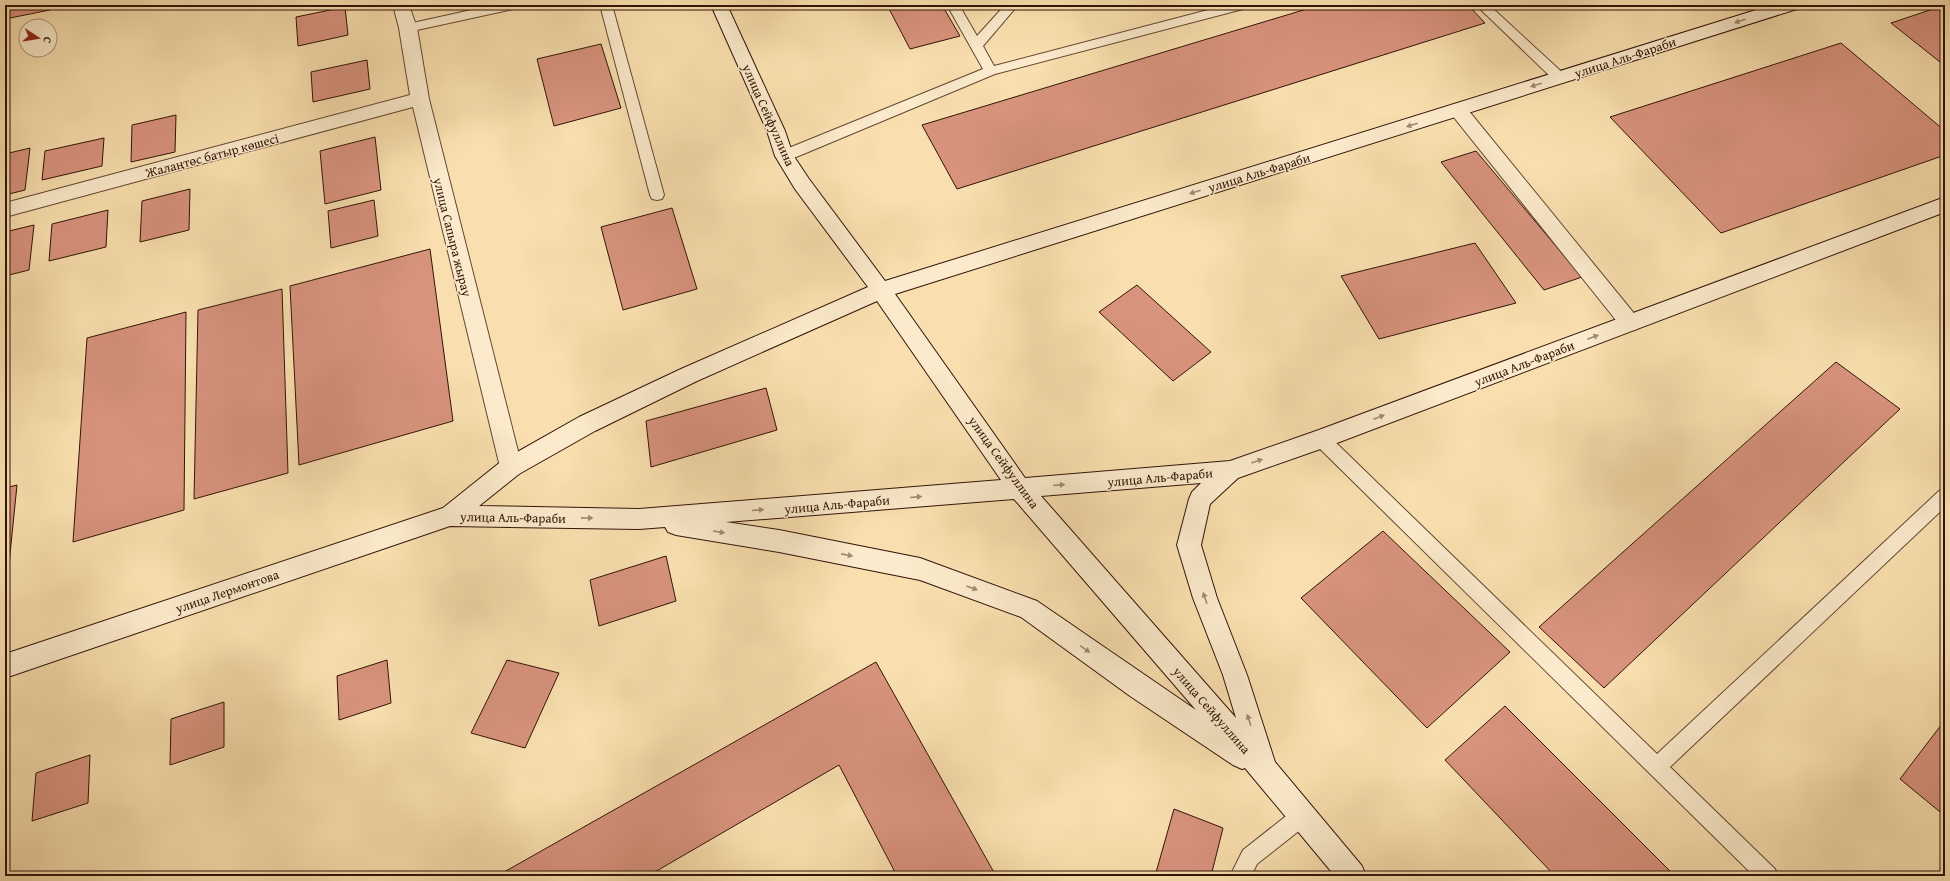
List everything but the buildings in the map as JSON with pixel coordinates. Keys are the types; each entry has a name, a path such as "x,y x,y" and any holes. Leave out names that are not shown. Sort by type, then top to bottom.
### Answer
{"main road":[{"name":"улица Сапыра жырау","path":"401,5 408,28 420,99 510,468"},
{"name":"улица Сейфуллина","path":"718,5 776,131 784,156 802,184 881,290 1020,489 1265,771 1352,876"},
{"name":"улица Аль-Фараби","path":"450,516 510,468 587,424 689,375 881,290 1791,5"},
{"name":"Жалаңтөс батыр көшесі","path":"5,210 420,99"},
{"path":"1458,110 1630,323"},
{"name":"улица Аль-Фараби","path":"450,516 639,520 1230,471 1321,439 1945,204"},
{"path":"1230,471 1200,499 1190,545 1205,598 1235,675 1265,771"},
{"name":"улица Лермонтова","path":"5,666 450,516"},
{"path":"639,520 779,541 920,569 1029,609 1138,687 1265,771"}],"lane":[{"path":"408,28 472,9 513,5"},
{"path":"606,5 657,195"},
{"path":"953,5 991,71"},
{"path":"976,45 1012,5"},
{"path":"784,156 991,71 1243,5"},
{"path":"1482,5 1560,78"},
{"path":"1321,439 1768,876"},
{"path":"1657,767 1945,496"},
{"path":"1240,876 1250,857 1302,816"}]}
